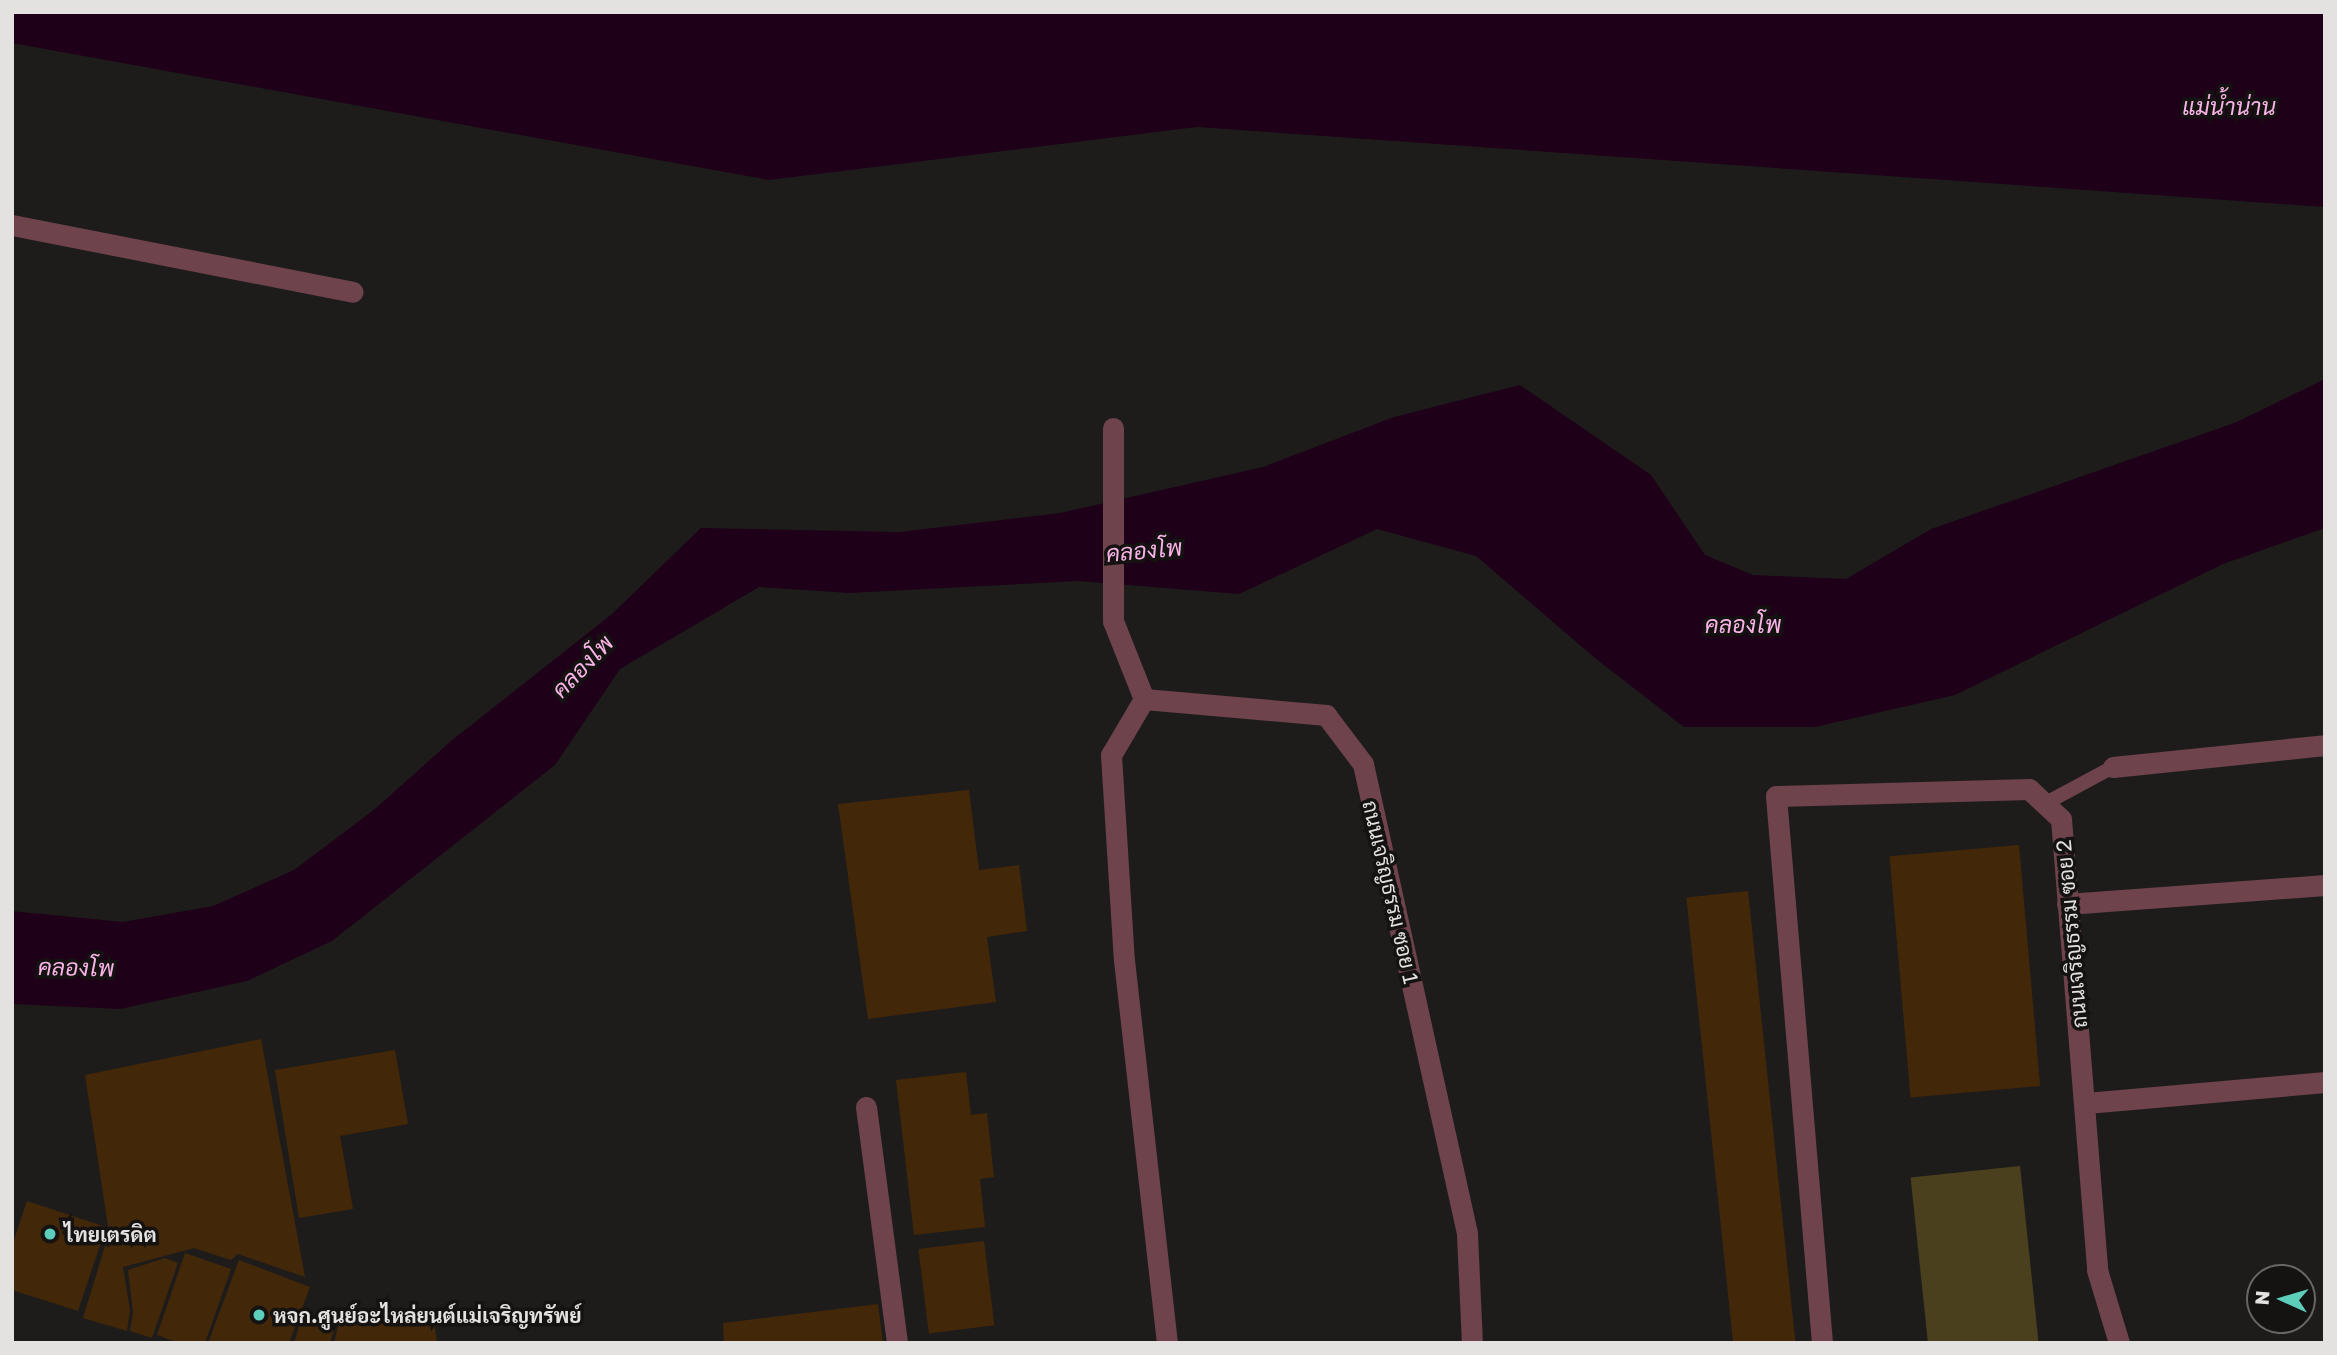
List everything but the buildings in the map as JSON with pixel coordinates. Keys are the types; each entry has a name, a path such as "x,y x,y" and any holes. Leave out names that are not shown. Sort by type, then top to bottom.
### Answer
{"street":[{"path":"12,225 352,292"},
{"path":"1113,428 1113,621 1144,699 1117,738 1111,755 1125,961 1167,1343"},
{"name":"ถนนเจริญธรรม ซอย 1","path":"1144,699 1326,715 1363,764 1467,1234 1472,1343"},
{"path":"2113,767 2325,746"},
{"path":"1822,1343 1776,796 2029,789 2048,802"},
{"name":"ถนนเจริญธรรม ซอย 2","path":"2048,802 2061,819 2086,1103 2097,1270 2119,1343"},
{"path":"2067,904 2325,885"},
{"path":"2086,1103 2325,1082"},
{"path":"866,1107 897,1343"}],"lane":[{"path":"2048,802 2113,767"}],"shaded area":[{"path":"2020,1166 2039,1343 1928,1343 1911,1177"}],"water":[{"name":"แม่น้ำน่าน","path":"12,12 2325,12 2325,207 1197,127 769,180 12,43"},
{"name":"คลองโพ","path":"2325,379 2325,528 2223,564 1955,695 1815,727 1684,727 1595,658 1476,556 1377,529 1239,594 1078,581 849,593 759,587 620,669 555,765 332,941 247,981 120,1009 12,1004 12,911 123,922 213,906 294,870 375,809 451,741 612,614 701,528 899,532 1060,513 1263,467 1394,417 1520,385 1651,475 1705,555 1753,575 1846,579 1931,529 2237,422"}],"place":[{"name":"ไทยเตรดิต","path":"50,1234"},
{"name":"หจก.ศูนย์อะไหล่ยนต์แม่เจริญทรัพย์","path":"259,1315"}]}
